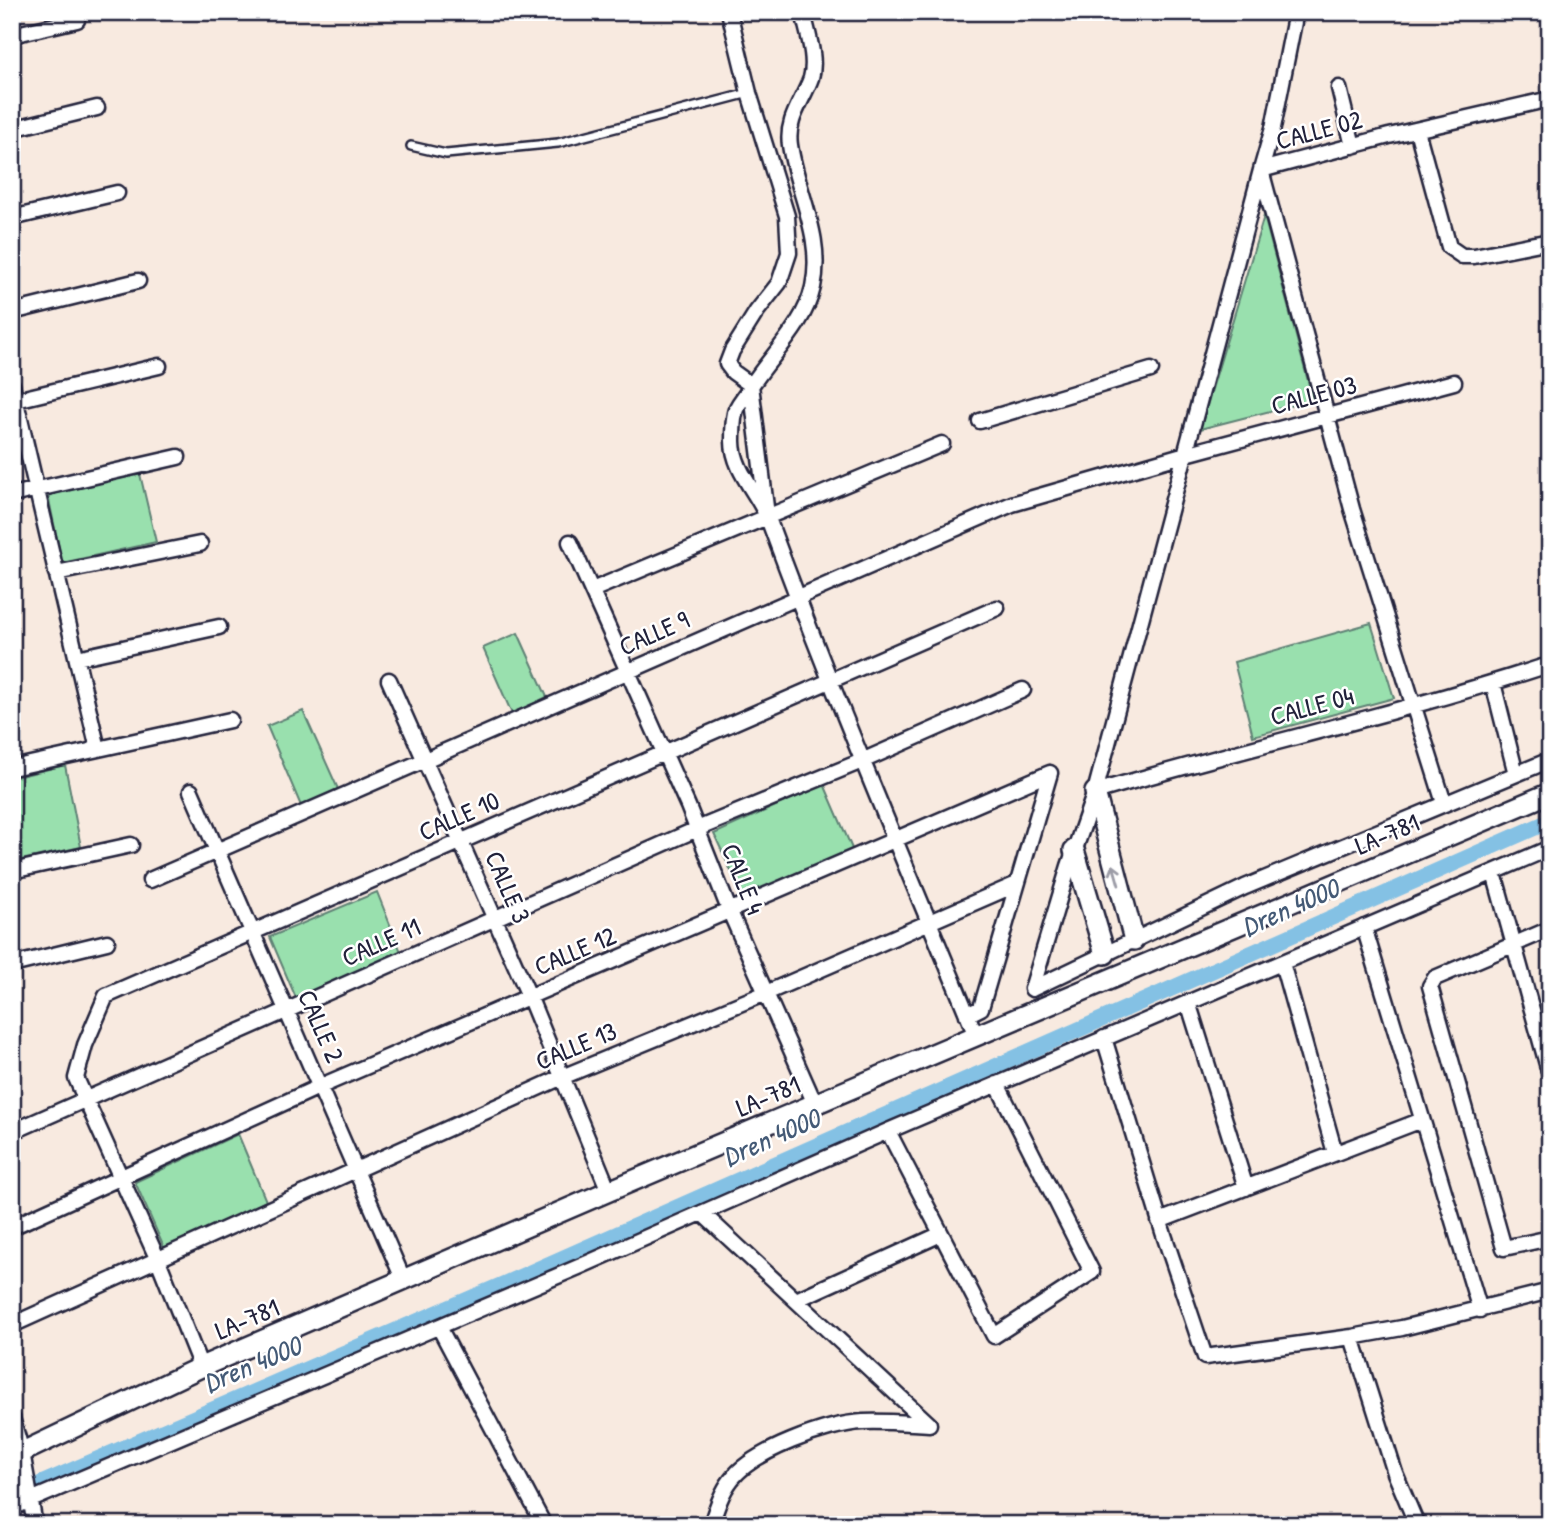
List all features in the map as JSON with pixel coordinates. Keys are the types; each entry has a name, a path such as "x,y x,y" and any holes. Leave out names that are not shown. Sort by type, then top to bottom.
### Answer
{"street":[{"path":"729,12 749,93 787,216 789,253 779,283 732,351 727,364 751,385 767,516"},
{"path":"803,12 813,61 811,76 790,124 790,145 813,228 816,261 813,288 800,320 735,411 733,444 740,469 767,516 894,841 976,1037"},
{"path":"1296,12 1273,128 1186,454 1172,497 1139,634 1095,792 1074,850 1032,989 1245,887 1550,760"},
{"path":"12,35 77,20"},
{"path":"1339,88 1353,146"},
{"name":"CALLE 02","path":"1261,170 1389,136 1550,99"},
{"path":"12,129 97,108"},
{"path":"1417,130 1449,247 1462,256 1474,256 1550,241"},
{"path":"1261,170 1352,509 1444,803"},
{"path":"12,218 117,193"},
{"path":"12,312 138,281"},
{"path":"98,749 14,392 159,366"},
{"path":"981,421 1151,370"},
{"name":"CALLE 03","path":"1186,454 1454,382"},
{"path":"592,590 942,444"},
{"name":"CALLE 9","path":"150,880 1012,504 1186,454"},
{"path":"12,495 178,457"},
{"name":"CALLE 4","path":"570,542 815,1104"},
{"path":"56,573 200,544"},
{"name":"CALLE 10","path":"86,1100 76,1078 85,1045 106,996 997,608"},
{"path":"77,659 219,627"},
{"name":"CALLE 04","path":"1095,792 1493,683 1542,667"},
{"name":"CALLE 3","path":"389,680 529,996 609,1191"},
{"path":"1493,683 1516,774"},
{"name":"CALLE 11","path":"12,1132 697,829 862,761 1023,690"},
{"path":"12,768 230,720"},
{"name":"CALLE 12","path":"12,1227 321,1086 1050,773 1017,884"},
{"name":"CALLE 2","path":"191,791 404,1281"},
{"path":"1095,792 1135,940"},
{"name":"LA-781","path":"19,1457 201,1367 609,1191 1550,793"},
{"path":"12,871 131,845"},
{"path":"12,1508 31,1495 439,1327 703,1214 888,1130 1550,848"},
{"path":"1074,850 1105,954"},
{"path":"1494,873 1544,1029 1550,1075"},
{"path":"968,1015 981,1008 1017,884"},
{"name":"CALLE 13","path":"12,1325 562,1077 766,993 1017,884"},
{"path":"1364,927 1480,1310"},
{"path":"1550,929 1435,978 1430,986 1504,1248 1550,1238"},
{"path":"12,965 107,942"},
{"path":"1282,962 1335,1153"},
{"path":"1188,1002 1246,1188"},
{"path":"1104,1038 1159,1221 1205,1357 1352,1337 1480,1310 1550,1291"},
{"path":"888,1130 994,1336 1092,1272 997,1084"},
{"path":"86,1100 158,1260 201,1367"},
{"path":"1159,1221 1422,1120"},
{"path":"703,1214 929,1424 863,1422 840,1426 765,1453 751,1460 732,1478 711,1525"},
{"path":"796,1300 942,1234"},
{"path":"439,1327 544,1525"},
{"path":"1352,1337 1395,1473 1417,1525"},
{"path":"12,1418 36,1525"}],"lane":[{"path":"411,146 446,154 558,143 749,93"}],"green space":[{"path":"1264,216 1313,400 1200,429"},
{"path":"140,474 156,542 62,563 48,495"},
{"path":"1371,623 1394,698 1253,736 1234,662"},
{"path":"518,633 547,697 512,714 483,648"},
{"path":"303,711 338,789 301,806 267,726"},
{"path":"65,765 81,847 12,862 12,778"},
{"path":"824,784 853,851 744,899 714,834"},
{"path":"377,892 401,952 296,998 270,937"},
{"path":"238,1134 266,1201 165,1250 135,1182"}],"waterway":[{"name":"Dren 4000","path":"12,1496 506,1283 1550,821"}]}
